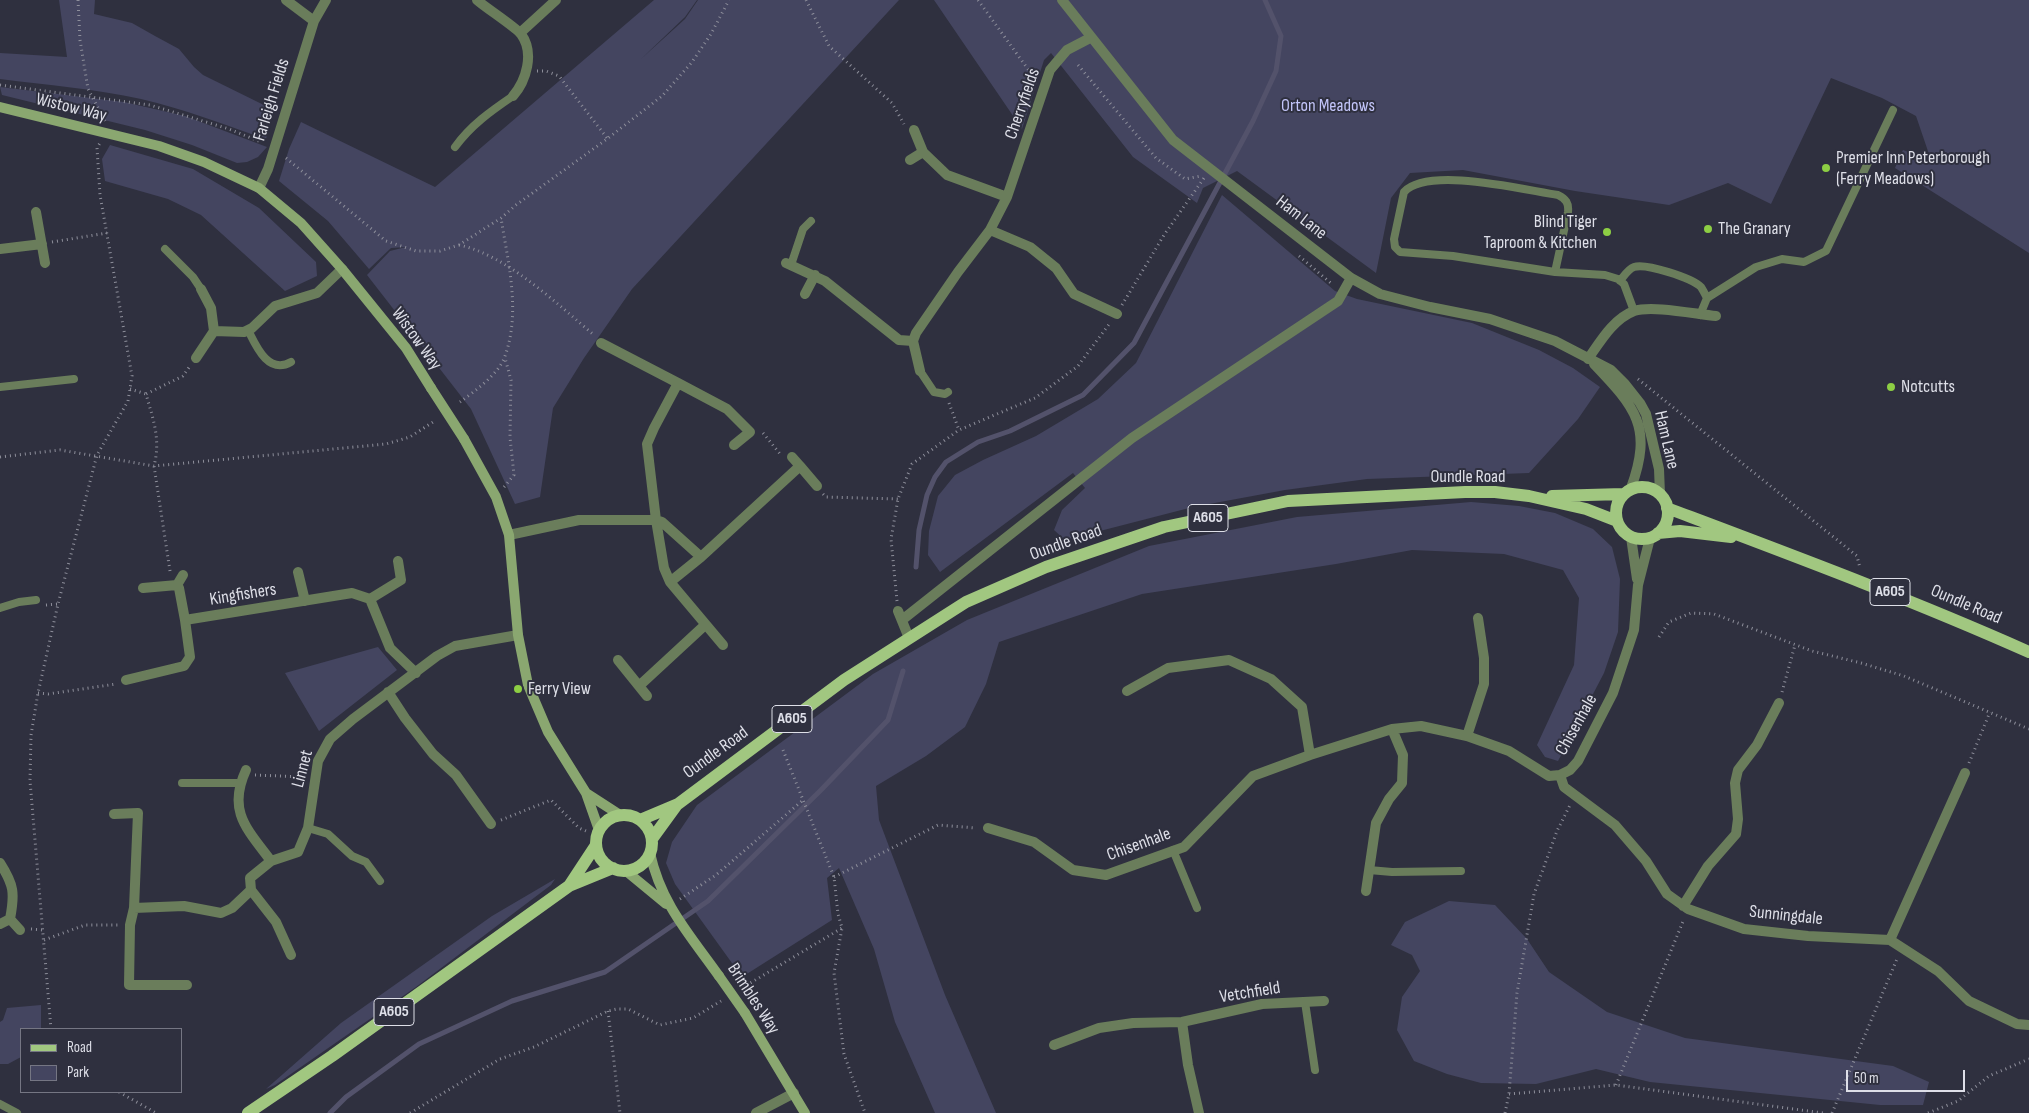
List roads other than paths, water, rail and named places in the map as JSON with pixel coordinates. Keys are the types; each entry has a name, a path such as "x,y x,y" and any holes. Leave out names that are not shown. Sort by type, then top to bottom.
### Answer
{"main road":[{"path":"1644,487 1653,489 1660,494 1667,508 1667,516 1665,525 1654,535 1638,539 1623,532 1617,521 1616,511 1618,502 1627,491 1644,487"},
{"name":"Oundle Road","path":"1529,496 1627,491"},
{"name":"Oundle Road","path":"640,820 678,804 844,680 966,602 1046,567 1164,528 1288,502 1465,492 1495,492 1529,496 1586,509 1617,521"},
{"name":"Oundle Road","path":"1667,508 1749,540 1864,581 2029,652"},
{"name":"Oundle Road","path":"1654,535 1680,531 1749,540"},
{"name":"Oundle Road","path":"652,839 678,804"},
{"path":"620,815 634,816 640,820 646,825 652,839 650,853 642,864 620,870 602,859 598,837 612,818 620,815"},
{"name":"A605","path":"569,886 598,837"},
{"name":"A605","path":"248,1113 332,1056 569,886 620,870"}],"street":[{"path":"286,0 314,21"},
{"name":"Farleigh Fields","path":"259,188 268,169 314,21 326,0"},
{"path":"476,0 520,34 526,46 527,70 521,87 513,96"},
{"path":"520,34 556,0"},
{"name":"Ham Lane","path":"1062,0 1090,38 1173,140 1351,278 1380,294 1430,307 1490,319 1555,341 1611,370 1626,384 1646,414 1659,469 1660,494"},
{"name":"Cherryfields","path":"913,341 916,333 990,230 1007,197 1050,70 1067,50 1090,38"},
{"name":"Wistow Way","path":"0,107 159,146 204,162 259,188 301,223 406,348 464,439 496,497 509,536 518,635 528,685 548,732 586,793 598,837"},
{"path":"914,130 923,152 947,175 1007,197"},
{"path":"910,160 923,152"},
{"path":"36,212 45,263"},
{"path":"990,230 1030,247 1056,268 1074,294 1117,314"},
{"path":"0,249 42,244"},
{"path":"789,264 825,281 899,340 913,341 920,371"},
{"path":"214,331 235,332 248,330 276,306 316,293 342,270"},
{"path":"804,294 814,275"},
{"path":"909,638 900,616 1132,438 1338,301 1351,278"},
{"path":"196,358 214,331 211,308 201,289"},
{"path":"1588,359 1613,326 1634,311 1645,308 1716,316"},
{"path":"601,343 727,409 750,432 734,445"},
{"name":"Ham Lane","path":"1588,359 1619,390 1629,404 1641,430 1639,465 1627,491"},
{"path":"678,383 647,444 664,568 670,582 723,645"},
{"path":"792,457 817,486"},
{"path":"670,582 701,558 800,466"},
{"path":"509,536 579,520 656,520 662,522 701,558"},
{"name":"Chisenhale","path":"988,828 1034,842 1073,870 1106,875 1184,847 1253,776 1310,755 1392,729 1421,726 1467,736 1509,751 1549,776 1560,775 1570,770 1578,761 1613,693 1634,630 1638,585 1654,535"},
{"name":"Chisenhale","path":"1631,536 1638,585"},
{"path":"398,562 401,580 370,599 390,648 416,673"},
{"name":"Kingfishers","path":"298,572 305,601"},
{"path":"143,588 175,585 183,575"},
{"path":"126,680 184,666 190,657 186,620 179,588 175,585"},
{"name":"Kingfishers","path":"186,620 352,592 370,599"},
{"path":"1467,736 1484,684 1484,658 1478,618"},
{"path":"638,686 706,625"},
{"name":"Linnet","path":"134,908 184,906 221,913 232,908 250,890 250,878 271,861 298,852 308,828 318,761 330,739 388,692 437,656 455,646 518,635"},
{"path":"618,660 647,696"},
{"path":"1127,691 1168,668 1229,660 1272,679 1302,708 1310,755"},
{"path":"388,692 404,718 433,754 456,775 491,824"},
{"path":"1686,907 1708,866 1736,834 1738,819 1735,783 1738,770 1757,745 1778,703"},
{"path":"1366,891 1376,823 1389,799 1402,783 1404,755 1392,729"},
{"path":"1965,772 1890,940 1938,971 1969,1001 2017,1024 2029,1025"},
{"name":"Sunningdale","path":"1560,775 1564,787 1615,825 1646,861 1667,894 1686,907 1744,929 1808,936 1890,940"},
{"path":"243,776 237,797 244,825 271,861"},
{"name":"Wistow Way","path":"586,793 620,815"},
{"path":"114,814 138,813 134,908 130,925 129,985 187,985"},
{"name":"Brimbles Way","path":"650,853 655,874 669,907 745,1013 805,1113"},
{"path":"0,863 10,879 14,891 10,919"},
{"name":"Brimbles Way","path":"620,870 669,907"},
{"path":"250,890 276,922 291,955"},
{"path":"0,924 10,919"},
{"path":"10,919 20,930"},
{"name":"Vetchfield","path":"1054,1045 1099,1028 1133,1023 1182,1022 1262,1004 1324,1001"},
{"path":"1182,1022 1188,1065 1199,1113"},
{"path":"756,1113 794,1093"}],"lane":[{"path":"455,147 463,136 482,118 513,96"},
{"path":"1700,315 1707,298 1756,267 1782,259 1804,262 1826,251 1893,110"},
{"path":"1555,272 1568,212 1568,205 1565,199 1558,195 1450,179 1418,182 1404,192 1394,240 1395,247 1400,252 1488,261 1555,272 1605,275 1624,284 1634,311"},
{"path":"789,264 803,229 811,221"},
{"path":"165,249 193,277 201,289"},
{"path":"1620,281 1632,268 1642,266 1687,279 1700,286 1707,298"},
{"path":"248,330 257,349 268,361 280,365 291,362"},
{"path":"920,371 934,392 945,394 948,392"},
{"path":"0,387 74,379"},
{"path":"0,608 19,602 36,600"},
{"path":"182,783 243,776"},
{"path":"308,828 328,834 352,856 366,862 380,881"},
{"path":"1173,850 1197,908"},
{"path":"1369,870 1392,872 1461,871"},
{"path":"1305,1002 1316,1070"},
{"path":"0,1104 17,1113"}],"waterway":[{"path":"916,567 919,530 927,495 935,477 946,462 978,442 1010,431 1083,395 1134,343 1253,121 1276,71 1281,36 1265,0"},
{"path":"330,1113 346,1097 419,1044 512,1001 605,972 708,901 821,790 888,720 903,671"}],"place":[{"name":"Premier Inn Peterborough (Ferry Meadows)","path":"1826,168"},
{"name":"The Granary","path":"1708,229"},
{"name":"Blind Tiger Taproom & Kitchen","path":"1607,232"},
{"name":"Notcutts","path":"1891,387"},
{"name":"Ferry View","path":"518,689"}],"park label":[{"name":"Orton Meadows","path":"1328,106"}]}
